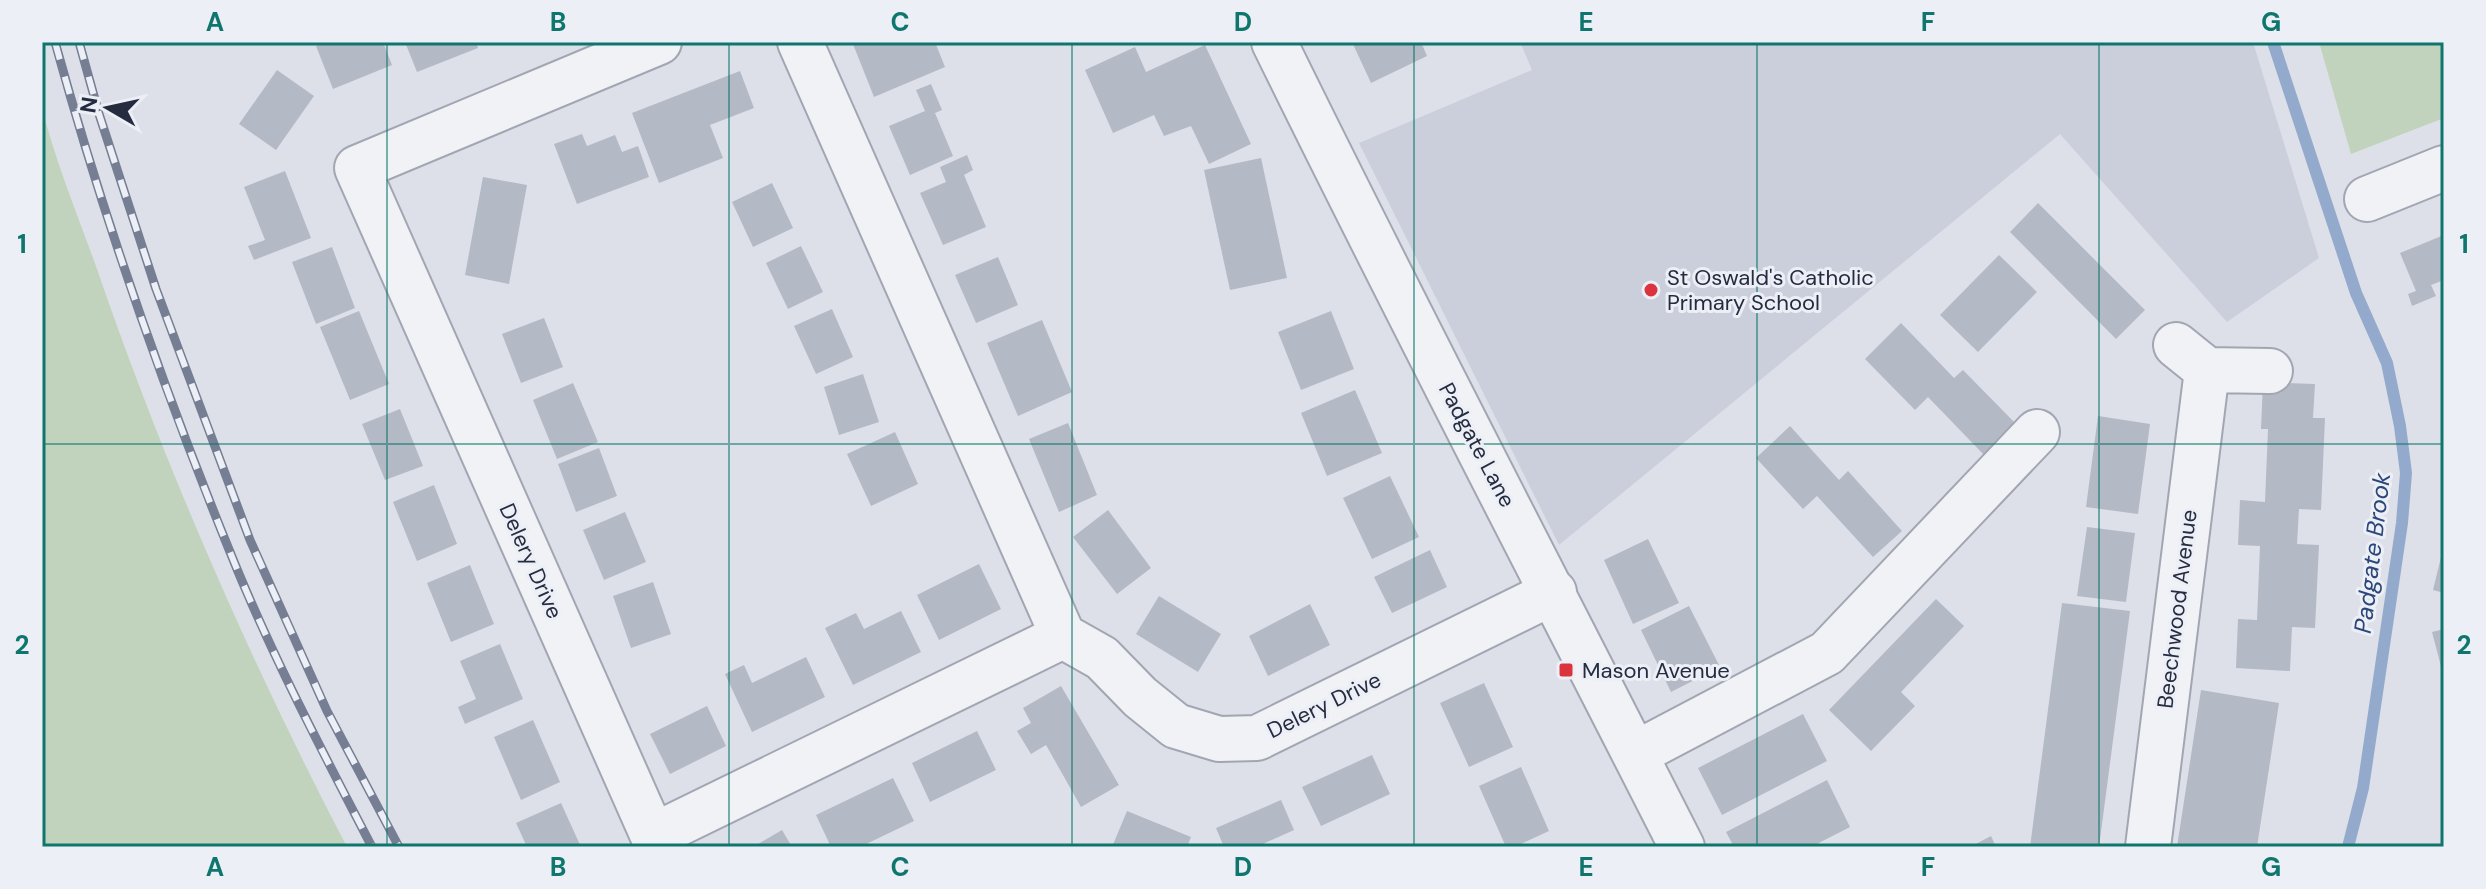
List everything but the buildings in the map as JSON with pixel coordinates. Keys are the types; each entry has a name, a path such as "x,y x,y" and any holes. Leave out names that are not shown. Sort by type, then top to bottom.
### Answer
{"street":[{"name":"Delery Drive","path":"659,42 357,168 653,836 1063,636 1102,658 1140,697 1176,726 1219,739 1257,738 1554,592"},
{"path":"800,42 1063,636"},
{"name":"Padgate Lane","path":"1274,42 1384,266 1554,592 1682,847"},
{"path":"2367,199 2444,168"},
{"name":"Beechwood Avenue","path":"2148,847 2192,358 2270,371"},
{"path":"1635,754 1827,653 2037,432"}],"shaded area":[{"name":"St Oswald's Catholic Primary School","path":"1520,42 2253,42 2319,258 2227,322 2060,134 1559,545 1359,143 1532,70"}],"green space":[{"path":"2319,42 2444,42 2444,118 2351,154"},
{"path":"42,108 123,343 180,490 243,635 347,847 42,847"}],"waterway":[{"name":"Padgate Brook","path":"2273,42 2356,293 2387,363 2406,473 2402,523 2363,788 2348,847"}],"railway":[{"path":"55,42 113,233 203,485 278,661 372,847"},
{"path":"79,42 156,289 250,540 327,711 399,847"}],"place":[{"name":"St Oswald's Catholic Primary School","path":"1651,290"},
{"name":"Mason Avenue","path":"1566,670"}]}
